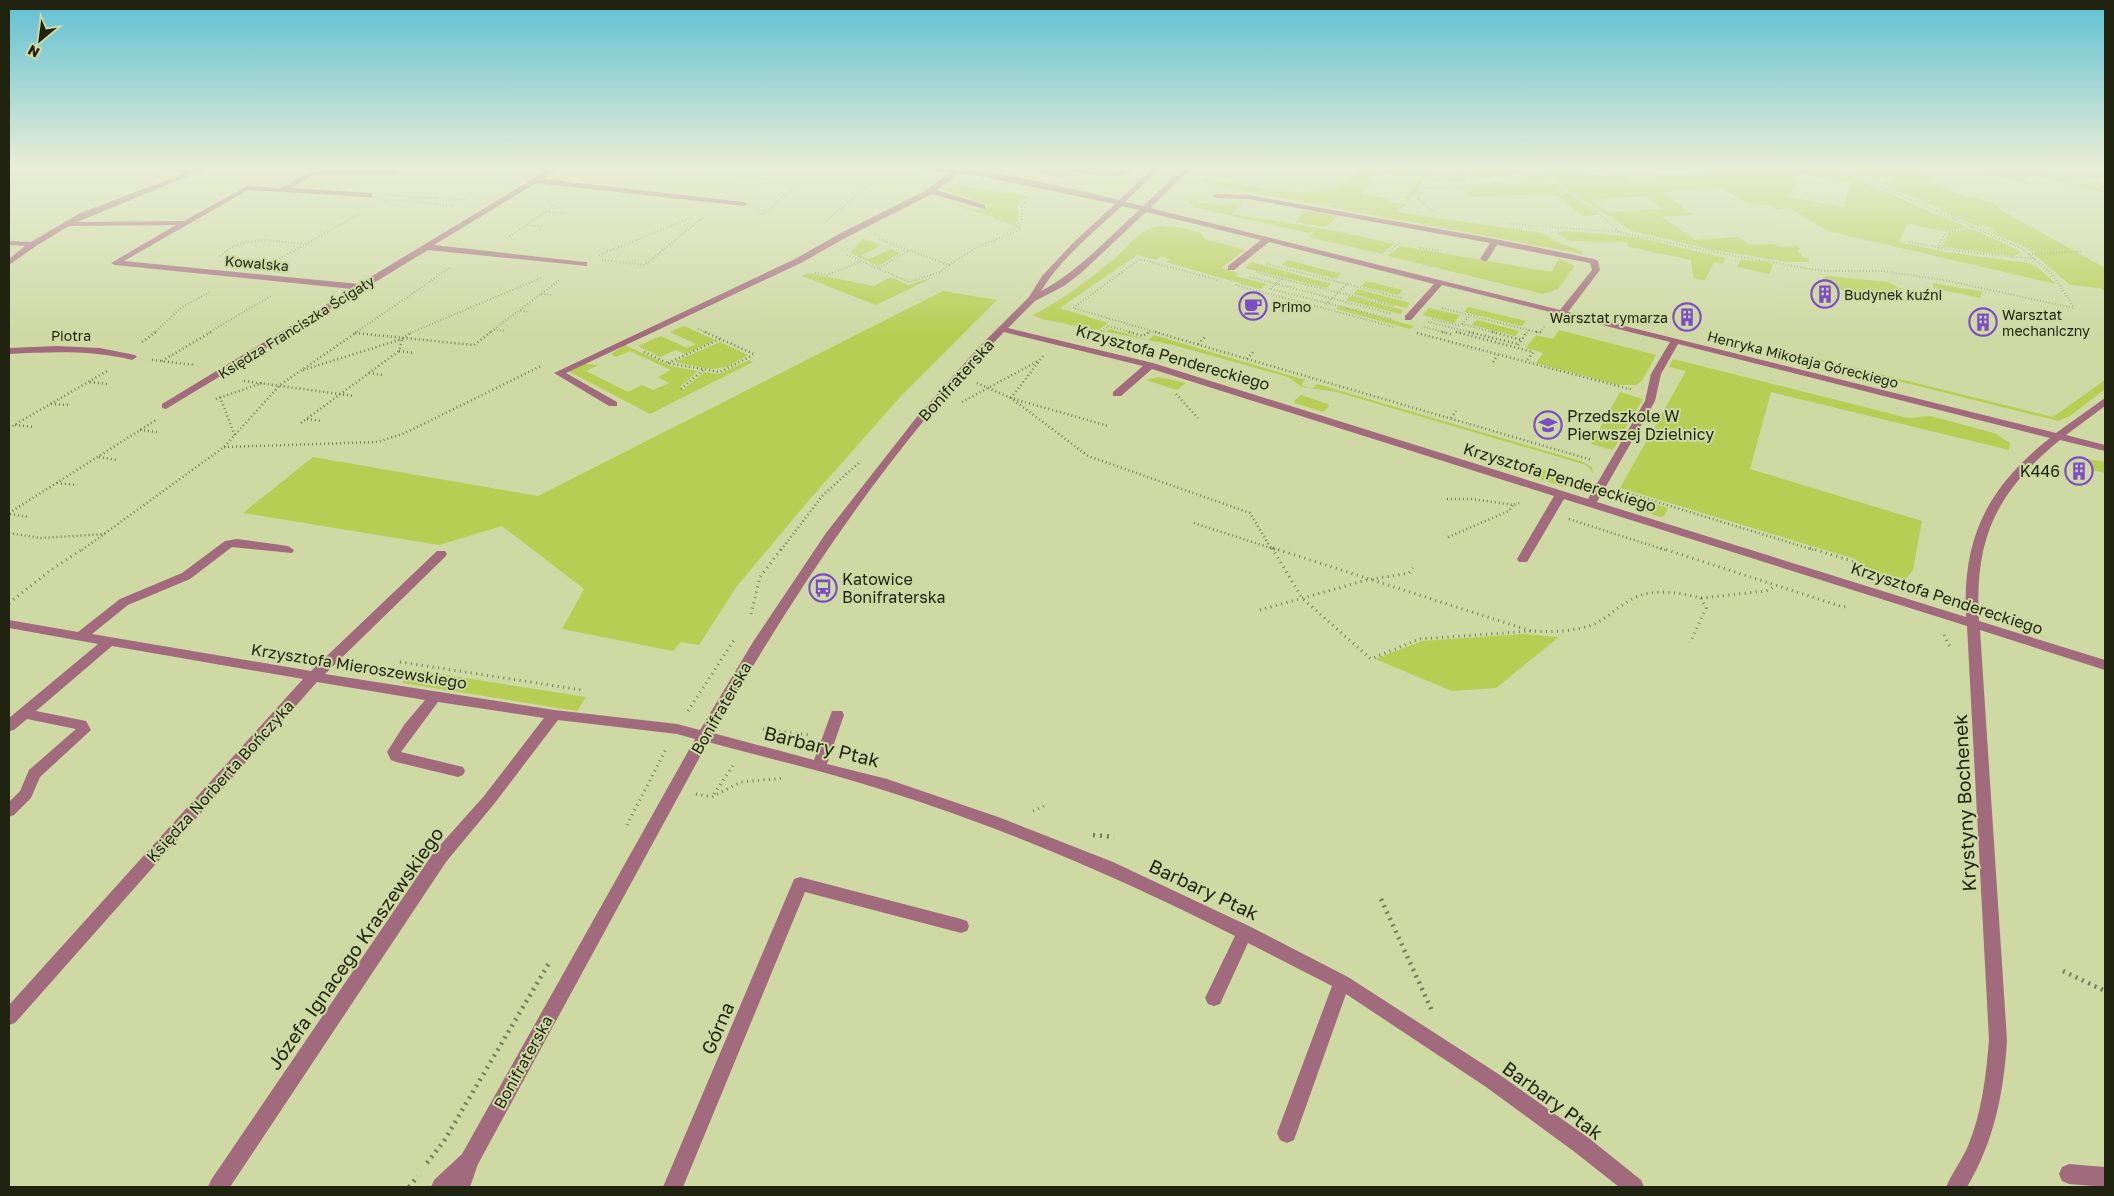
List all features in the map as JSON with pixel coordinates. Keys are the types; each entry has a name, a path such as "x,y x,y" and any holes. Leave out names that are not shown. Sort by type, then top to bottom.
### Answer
{"street":[{"path":"9,263 33,244 70,222"},
{"path":"65,224 186,222"},
{"name":"Kowalska","path":"186,222 115,263 359,287"},
{"name":"Księdza Franciszka Ścigały","path":"166,406 468,222"},
{"path":"613,404 558,373 688,314 822,249 870,222"},
{"name":"Bonifraterska","path":"460,1187 470,1159 704,736 758,645 830,535 920,420 981,350 1032,299 1046,278 1100,222"},
{"name":"Bonifraterska","path":"1032,299 1060,284 1078,271 1131,222"},
{"name":"Henryka Mikołaja Góreckiego","path":"1196,222 2105,448"},
{"path":"1387,222 1495,241 1594,262 1596,270 1562,313"},
{"path":"1231,268 1268,240"},
{"path":"1484,259 1495,241"},
{"path":"9,243 33,244"},
{"path":"426,247 584,264"},
{"path":"1412,322 1440,282"},
{"name":"Krzysztofa Pendereckiego","path":"1002,329 1150,365 2105,665"},
{"path":"1591,503 1650,401 1656,374 1675,341"},
{"name":"Piotra","path":"9,351 64,347 100,349 132,357"},
{"path":"1117,394 1150,365"},
{"name":"Krystyny Bochenek","path":"1956,1187 1965,1174 1985,1128 1992,1101 1998,1040 1973,623 1972,581 1981,533 1991,510 2013,479 2056,436 2105,401"},
{"path":"1523,558 1560,494"},
{"path":"81,636 124,602 186,576 230,544 237,543 288,550"},
{"name":"Księdza Norberta Bończyka","path":"9,1016 313,677 441,554"},
{"name":"Krzysztofa Mieroszewskiego","path":"9,624 435,697 554,716 677,729 704,736"},
{"path":"9,726 110,641"},
{"path":"435,697 409,728 394,752 396,756 401,758 458,771"},
{"path":"9,811 26,794 34,774 84,730 82,725 71,721 24,713"},
{"path":"819,766 837,715"},
{"name":"Józefa Ignacego Kraszewskiego","path":"218,1187 440,857 489,800 554,716"},
{"name":"Barbary Ptak","path":"704,736 887,785 996,822 1107,867 1245,932 1342,982 1493,1081 1583,1146 1634,1187"},
{"name":"Górna","path":"673,1187 800,884 961,926"},
{"path":"1214,998 1245,932"},
{"path":"1287,1133 1342,982"},
{"name":"Bonifraterska","path":"441,1187 470,1159"},
{"path":"2069,1174 2105,1177"}],"path":[{"path":"119,354 151,336 192,301 247,276 344,222"},
{"path":"504,240 530,222"},
{"path":"597,255 681,222"},
{"path":"822,249 864,261 909,282 940,272 979,246 1020,230 1020,227 1003,222"},
{"path":"1016,226 1022,222"},
{"path":"1611,222 1617,227 1619,232"},
{"path":"1503,224 1619,232 1734,256 1823,270 1882,271 1944,280 2074,308 2062,284 2036,259 1961,222"},
{"path":"525,225 542,227"},
{"path":"1938,248 1946,232 1973,227"},
{"path":"873,237 949,265"},
{"path":"240,242 247,240 304,244"},
{"path":"1909,242 1938,248 2036,259"},
{"path":"879,268 910,250"},
{"path":"2029,254 2083,251"},
{"path":"9,603 51,570 106,534 224,447 280,385 474,252"},
{"path":"1223,282 1140,259 1073,308 1612,466"},
{"path":"808,272 827,275 864,261"},
{"path":"355,333 474,345 573,269 584,264"},
{"path":"300,371 402,339 410,333 568,267 573,269"},
{"path":"1252,271 1403,308"},
{"path":"1245,276 1397,315"},
{"path":"1266,293 1282,279"},
{"path":"1322,308 1352,280"},
{"path":"162,361 297,281"},
{"path":"1232,284 1400,329"},
{"path":"1271,289 1396,320"},
{"path":"1252,297 1259,291"},
{"path":"541,294 551,295"},
{"path":"1300,310 1307,304"},
{"path":"519,310 529,312"},
{"path":"1447,342 1470,315"},
{"path":"1423,316 1522,340"},
{"path":"1420,320 1533,352 1526,362"},
{"path":"1412,322 1453,335"},
{"path":"1098,334 1108,326 1143,336 1151,330"},
{"path":"494,330 505,331"},
{"path":"1516,348 1529,330"},
{"path":"1457,331 1518,344"},
{"path":"1409,332 1629,390 1652,392"},
{"path":"1198,344 1206,337"},
{"path":"301,423 399,351 402,339"},
{"path":"667,363 720,339"},
{"path":"623,343 667,363 720,372 754,354"},
{"path":"399,351 413,353"},
{"path":"1247,359 1254,352"},
{"path":"1011,398 1044,354"},
{"path":"1493,362 1498,355"},
{"path":"9,428 132,357 226,370"},
{"path":"954,402 960,402 1041,359"},
{"path":"224,447 378,442 405,433 548,362"},
{"path":"681,389 704,369"},
{"path":"370,373 382,375"},
{"path":"213,377 219,381 220,397 235,436"},
{"path":"213,377 354,396"},
{"path":"972,380 1011,398 1108,426"},
{"path":"90,382 107,384"},
{"path":"1174,391 1198,418"},
{"path":"1011,398 1088,456 1250,513 1302,598 1372,659 1419,639 1531,631 1551,632 1583,627 1598,622 1636,597 1686,594 1701,598 1766,591 1776,586"},
{"path":"52,404 70,405"},
{"path":"9,513 175,407 166,406"},
{"path":"1450,418 1456,411"},
{"path":"307,419 321,421"},
{"path":"15,425 34,427"},
{"path":"140,430 157,432"},
{"path":"98,456 116,460"},
{"path":"57,482 77,485"},
{"path":"1446,499 1473,499 1514,505"},
{"path":"1448,537 1508,510 1519,503"},
{"path":"9,513 29,517"},
{"path":"1194,523 1531,631"},
{"path":"9,533 41,538 106,534"},
{"path":"1260,610 1367,580 1409,573 1413,568"},
{"path":"1690,643 1706,608 1701,598"},
{"path":"400,662 582,690"},
{"path":"712,797 728,786 744,781 779,780 819,766"},
{"path":"1033,811 1044,806"},
{"path":"1093,835 1114,837"},
{"path":"1381,899 1434,1016"},
{"path":"2063,972 2105,991"}],"green space":[{"path":"1259,222 1280,222 1336,231 1394,244 1382,254 1309,237 1315,231 1308,233"},
{"path":"1296,222 1331,222 1326,227"},
{"path":"1410,222 1464,222 1542,233 1559,243 1582,251 1582,254"},
{"path":"1618,222 1669,222 1695,240 1738,237 1750,245 1774,244 1779,247 1797,246 1801,249 1798,251 1803,257 1809,259 1809,262 1788,262 1713,250 1632,231"},
{"path":"1813,222 1955,222 1967,227 1942,231 1907,225 1899,242 1945,252 2028,263 2037,267 2056,284 1828,231"},
{"path":"1966,222 2022,222 2105,268 2105,291 2100,288 2070,285 2027,248 1980,228 1996,231 1987,226 1976,226"},
{"path":"1158,226 1177,227 1200,232 1205,239 1245,250 1221,268 1238,273 1235,276 1267,284 1260,289 1166,262 1170,259 1161,256 1156,260 1137,255 1060,308 1108,323 1098,330 1042,319 1033,315 1084,282 1113,260 1139,235"},
{"path":"1972,229 2021,253 2014,256 1942,247 1949,232"},
{"path":"1563,231 1636,237 1725,258 1723,264 1714,262 1705,280 1695,279 1691,260 1629,247 1626,242 1570,241 1556,233"},
{"path":"863,239 881,245 861,256 869,259 891,249 900,253 878,266 850,253"},
{"path":"1400,246 1552,272 1559,258 1575,266 1558,289 1543,294 1388,256"},
{"path":"1288,260 1341,274 1336,279 1282,265"},
{"path":"1741,260 1767,262 1773,265 1769,274 1737,267"},
{"path":"1251,262 1331,284 1326,288 1245,268"},
{"path":"808,273 874,286 891,277 908,285 934,277 876,305 802,276"},
{"path":"1823,277 1888,282 1903,290 1898,302 1819,285"},
{"path":"1366,281 1403,290 1398,295 1361,286"},
{"path":"1933,283 1982,292 1980,298 1933,288"},
{"path":"1358,289 1410,303 1406,308 1353,294"},
{"path":"943,291 997,300 901,396 810,499 737,586 699,645 681,642 673,651 562,629 584,589 502,526 439,545 243,513 313,457 538,496"},
{"path":"1350,296 1403,310 1400,314 1346,300"},
{"path":"1340,306 1414,326 1410,329 1336,309"},
{"path":"1468,307 1526,321 1522,326 1464,312"},
{"path":"1429,308 1460,315 1454,323 1423,315"},
{"path":"1476,320 1519,331 1515,336 1472,325"},
{"path":"684,326 715,340 685,354 676,350 660,357 638,346 661,336 687,348 696,344 670,332"},
{"path":"1110,329 1148,340 1154,335 1305,380 1301,385 1309,388 1302,387 1288,377 1173,345 1106,332"},
{"path":"1559,330 1656,355 1642,381 1636,385 1618,385 1536,363 1543,353 1526,348 1536,335 1553,339"},
{"path":"720,342 748,355 727,367 711,369 674,362"},
{"path":"625,345 670,366 698,371 680,387 683,390 704,372 719,374 749,360 753,362 650,414 568,371 585,364 598,365 586,371 628,392 642,385 653,390 669,383 658,377 671,370 630,351 616,357 611,354"},
{"path":"1799,354 2053,417 2105,380 2105,389 2070,416 2058,421 1798,356"},
{"path":"1673,359 1908,418 1930,416 1994,433 2010,443 2009,450 1771,392 1750,469 1922,521 1913,570 1900,586 1879,578 1855,559 1620,488 1686,371 1669,367"},
{"path":"1158,377 1186,383 1177,390 1146,380"},
{"path":"1317,384 1581,461 1592,467 1593,473 1586,465 1337,392 1312,388"},
{"path":"1620,392 1643,399 1613,450 1591,444"},
{"path":"1301,395 1329,406 1323,412 1295,403 1294,401"},
{"path":"2076,457 2105,462 2105,473 2081,467 2068,459"},
{"path":"1532,466 1587,483 1583,487 1564,487 1527,475"},
{"path":"1617,492 1668,508 1664,516 1660,517 1632,507 1617,497"},
{"path":"1524,634 1559,637 1496,688 1452,691 1375,659 1422,641"},
{"path":"414,670 586,697 577,711 402,683"}],"place":[{"name":"Budynek kuźni","path":"1825,294"},
{"name":"Primo","path":"1253,306"},
{"name":"Warsztat rymarza","path":"1687,317"},
{"name":"Warsztat mechaniczny","path":"1983,322"},
{"name":"Przedszkole W Pierwszej Dzielnicy","path":"1548,425"},
{"name":"K446","path":"2079,471"},
{"name":"Katowice Bonifraterska","path":"823,588"}]}
